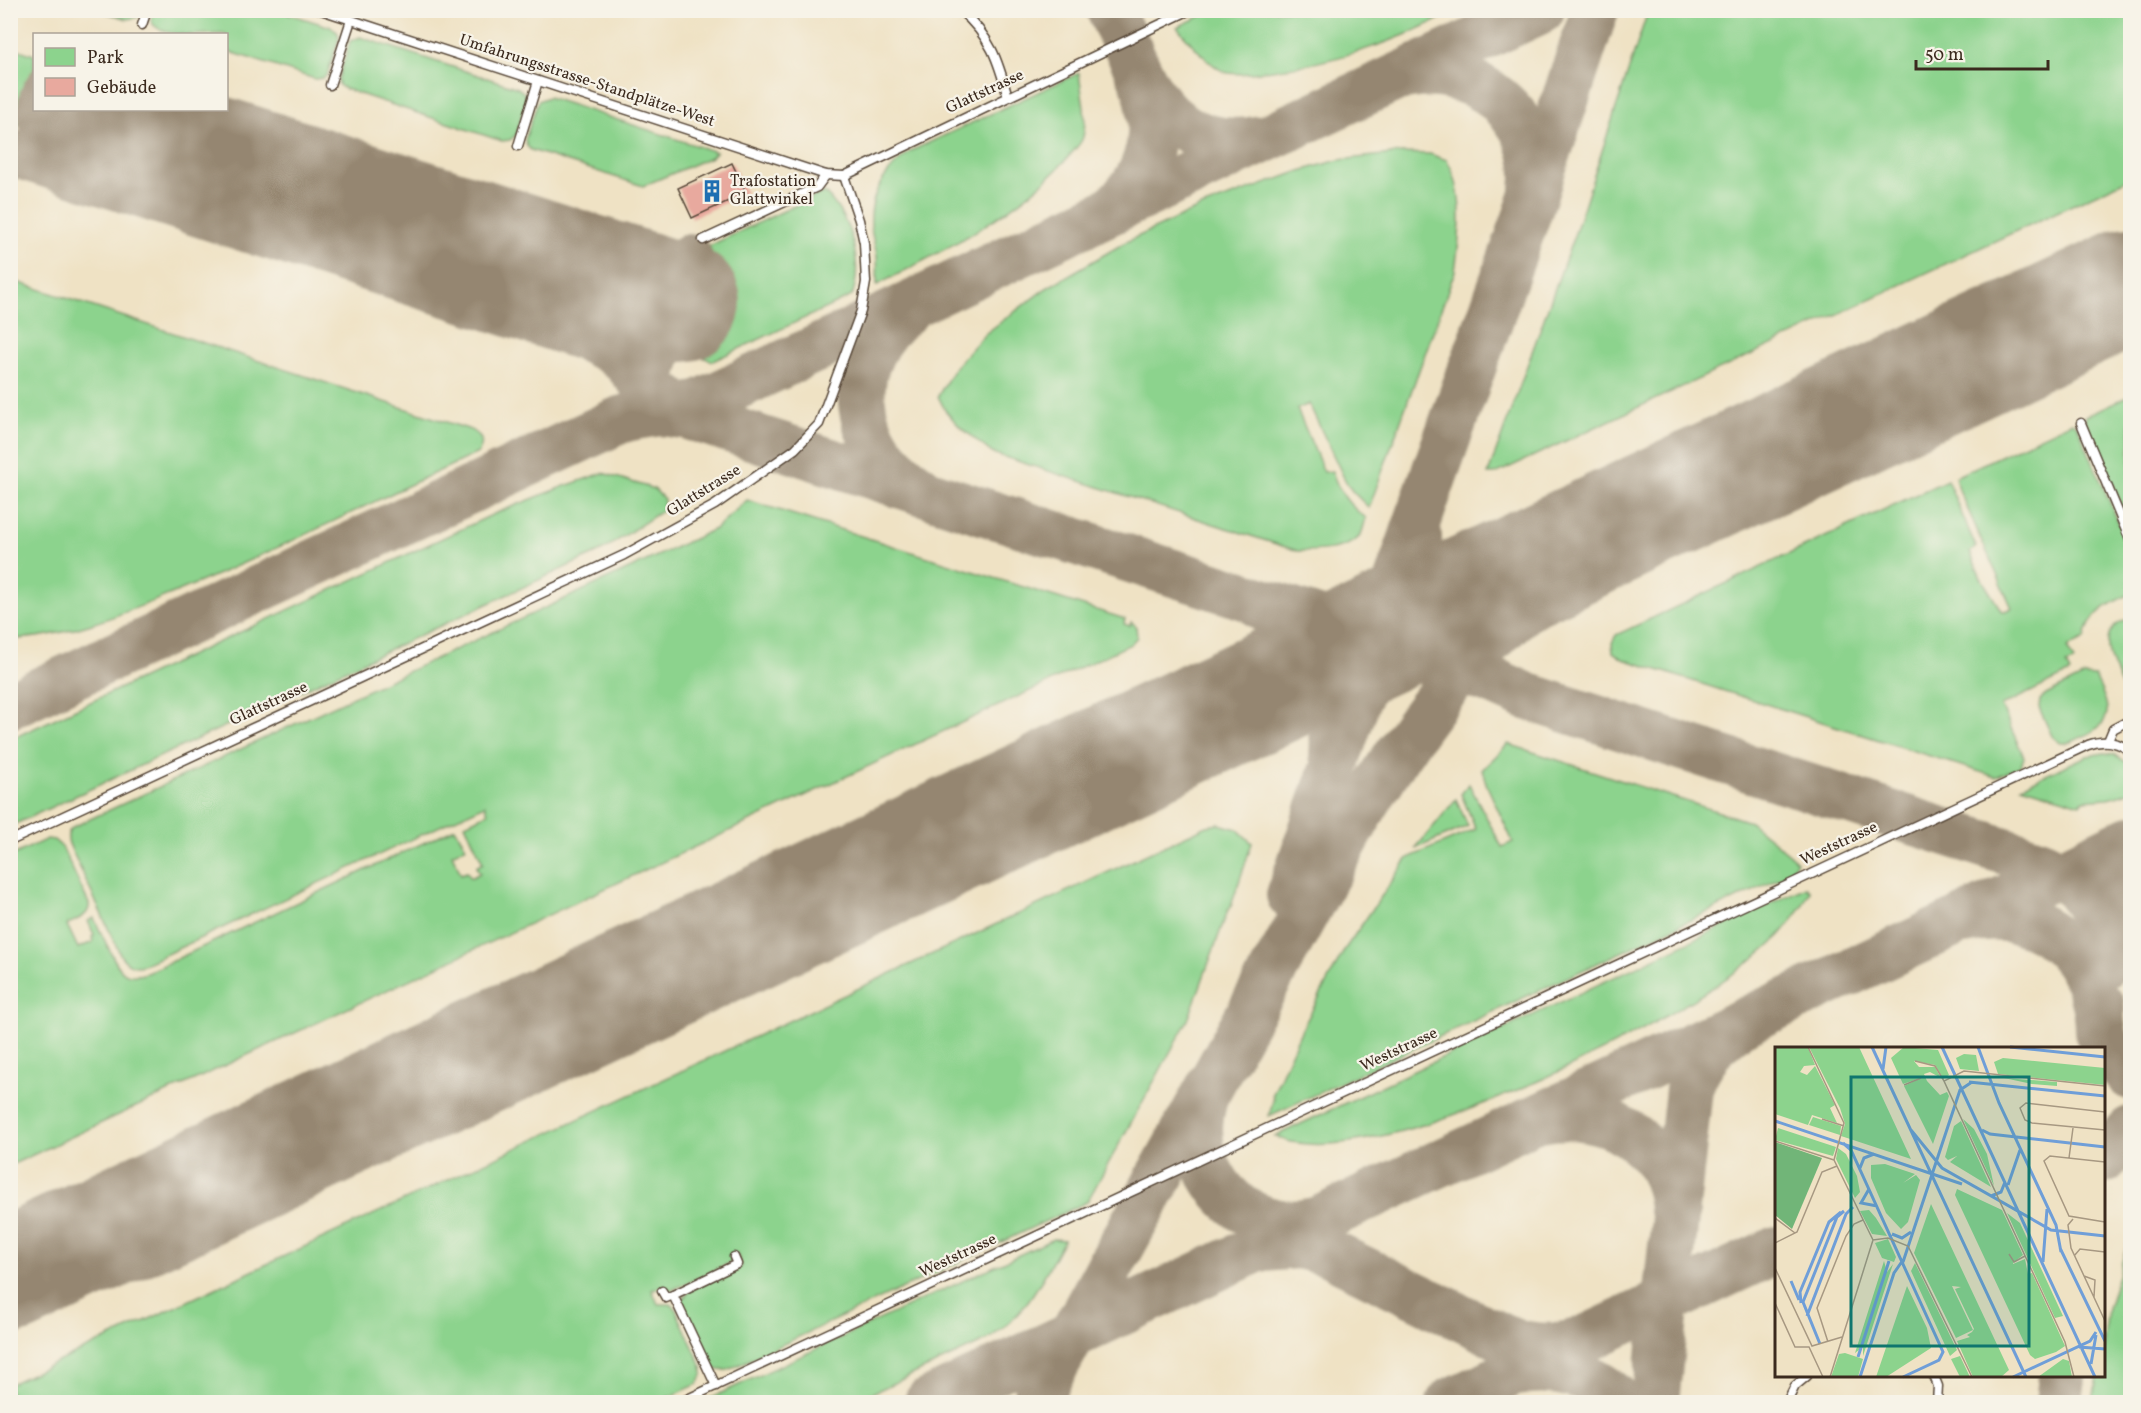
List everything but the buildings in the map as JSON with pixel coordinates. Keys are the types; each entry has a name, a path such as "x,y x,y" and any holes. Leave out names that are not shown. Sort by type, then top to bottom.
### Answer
{"lane":[{"path":"142,25 147,10"},
{"name":"Umfahrungsstrasse-Standplätze-West","path":"321,10 826,175 844,176"},
{"path":"960,10 977,26 995,52 1008,98"},
{"name":"Glattstrasse","path":"10,842 624,555 715,506 795,449 819,424 854,332 865,292 864,243 844,176 1190,10"},
{"path":"330,85 351,20"},
{"path":"518,146 538,81"},
{"path":"703,240 817,187 826,175"},
{"path":"2081,423 2130,540"},
{"path":"2130,720 2113,729 2108,741 2116,742 2130,751"},
{"name":"Weststrasse","path":"681,1402 2088,745 2108,741"},
{"path":"662,1291 666,1298 737,1264 734,1257"},
{"path":"674,1294 716,1386"},
{"path":"1787,1402 1795,1386 1806,1377"},
{"path":"1934,1377 1938,1386 1937,1402"}],"green space":[{"path":"140,10 138,17 127,19 100,11"},
{"path":"153,11 280,11 331,27 338,33 339,38 327,75 315,79 228,51 228,33 174,33 156,27 151,21"},
{"path":"1212,11 1454,11 1410,33 1338,57 1289,68 1237,74 1228,73 1215,66 1177,27"},
{"path":"1648,11 2130,11 2130,178 1495,474 1488,474 1576,230"},
{"path":"360,37 518,88 525,94 526,100 516,135 510,140 502,141 345,89 339,85 338,80 350,41"},
{"path":"11,47 33,55 33,111 206,111 676,263 670,284 601,261 591,289 660,312 654,332 11,123"},
{"path":"1079,73 1084,113 1083,137 1078,146 1051,175 1029,194 980,229 877,285 877,260 871,229 871,213 876,192 894,166 911,151"},
{"path":"548,97 716,152 711,157 643,186 531,150 525,140 538,101"},
{"path":"1402,153 1430,154 1447,160 1457,186 1460,214 1459,243 1455,271 1369,508 1352,491 1345,480 1309,404 1297,409 1324,472 1332,471 1345,498 1366,518 1360,536 1347,545 1330,549 1298,551 992,453 959,426 945,410 938,396 955,367 985,334 1045,289 1126,242 1199,208 1300,171 1339,160"},
{"path":"824,192 841,214 852,240 856,268 852,296 713,361 675,348 673,339 704,245 709,246"},
{"path":"11,280 471,430 481,439 480,449 478,453 290,542 156,600 74,629 32,638 11,639"},
{"path":"2130,395 2130,527 2085,419 2086,416"},
{"path":"2072,422 2077,425 2130,550 2130,594 2101,610 2091,622 2085,639 2067,648 2074,661 2066,665 2070,673 2001,706 2024,757 2021,766 1996,777 1623,659 1613,652 1612,643 1616,635 1947,480 1976,547 1970,552 1981,578 2002,612 2012,608 1955,477"},
{"path":"603,473 654,489 664,499 663,510 603,550 11,826 11,739 494,514"},
{"path":"747,500 1125,619 1124,624 1130,626 1131,622 1136,626 1137,637 1131,644 11,1165 11,856 47,839 54,840 62,847 89,904 85,915 67,925 78,948 93,942 94,935 88,921 94,918 119,968 133,975 149,972 455,828 466,847 452,854 461,874 467,872 471,878 480,873 476,867 483,863 465,824 488,813 485,805 143,965 133,966 121,956 69,844 68,835 73,827 715,529"},
{"path":"2125,620 2130,620 2130,674 2122,686 2110,659 2108,641 2110,632"},
{"path":"2084,676 2095,677 2106,702 2106,717 2103,723 2086,735 2070,742 2060,743 2052,736 2039,708 2040,700"},
{"path":"1508,744 1750,822 1797,861 1792,868 1794,872 1269,1116 1274,1097 1272,1096 1301,1031 1345,949 1408,858 1476,829 1461,794 1469,784 1502,847 1513,842 1482,770"},
{"path":"2114,754 2130,765 2130,792 2108,798 2083,800 2080,804 2022,786 2087,756"},
{"path":"1456,799 1468,826 1415,849"},
{"path":"1219,824 1237,829 1252,843 1230,909 1188,1020 1087,1202 728,1370 718,1370 710,1363 682,1300 690,1290 742,1266 736,1253 729,1256 732,1262 668,1292 664,1285 652,1290 658,1304 671,1304 676,1310 703,1373 698,1384 658,1402 11,1402 10,1384 1207,826"},
{"path":"1806,887 1810,891 1784,930 1773,942 1734,973 1679,1008 1614,1044 1543,1079 1471,1109 1402,1131 1341,1143 1292,1142 1275,1136"},
{"path":"2130,1235 2128,1402 2093,1402 2097,1377 2105,1377 2105,1332 2108,1309"},
{"path":"1053,1239 1064,1240 1032,1296 1012,1320 985,1341 853,1402 702,1402"}],"taxiway":[{"path":"1110,10 1142,78"},
{"path":"10,705 620,420 698,404 1541,10"},
{"path":"1290,895 1430,486 1527,215 1595,10"},
{"path":"1405,76 1430,74 1455,77 1478,86 1499,100 1516,118 1528,139 1534,163 1534,189"},
{"path":"1109,211 1124,198 1135,183 1149,150 1151,115 1142,78 1163,109 1190,131 1223,141 1241,142 1261,139"},
{"path":"10,152 586,338 610,350 625,361 650,391 664,403 693,418"},
{"path":"668,399 648,388 689,258"},
{"path":"906,311 885,332 870,354 863,378 862,402 867,426 879,448 896,469 919,487"},
{"path":"662,412 689,416 1377,639 1526,696 2039,862 2067,879 2088,903 2100,932 2104,965"},
{"path":"1035,1402 1365,805 1428,711 1480,650 1543,593 1611,543 1721,477"},
{"path":"1418,534 1422,574 1434,612 1454,646 1484,674"},
{"path":"1261,606 1294,635 1307,652 1317,671 1331,712 1333,755"},
{"path":"928,1402 1949,926 2130,839"},
{"path":"2105,955 2115,898 2130,865"},
{"path":"1965,921 1993,918 2018,920 2040,928 2060,942 2076,959 2088,980 2095,1005 2098,1032"},
{"path":"2101,1006 2102,1026 2107,1045 2116,1061 2130,1076"},
{"path":"1655,1402 1689,1089 1705,1057 1731,1031"},
{"path":"1203,1102 1199,1128 1202,1152 1211,1174 1225,1194 1243,1209 1264,1219 1288,1224 1314,1221"},
{"path":"1541,1119 1565,1116 1588,1118 1609,1124 1629,1134 1646,1148 1660,1165 1669,1186 1673,1210"},
{"path":"2105,1159 2130,1130"},
{"path":"1264,1248 1298,1245 1327,1252 1514,1342 1535,1346 1558,1346 1590,1337"},
{"path":"1450,1402 1775,1250"},
{"path":"1517,1372 1545,1370 1573,1374 1598,1385 1620,1402"},
{"path":"2059,1402 2062,1377"}],"runway":[{"path":"79,111 682,303"},
{"path":"10,1276 2130,286"}],"place":[{"name":"Trafostation Glattwinkel","path":"712,191"}]}
